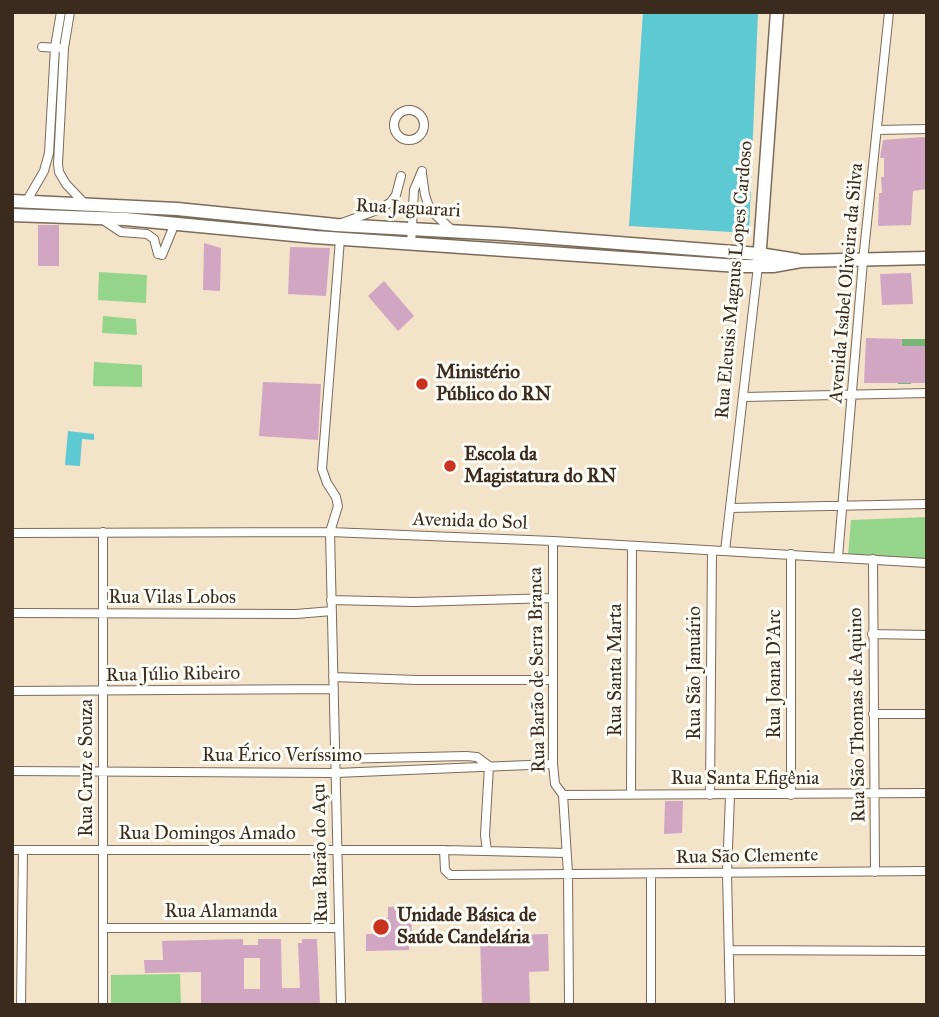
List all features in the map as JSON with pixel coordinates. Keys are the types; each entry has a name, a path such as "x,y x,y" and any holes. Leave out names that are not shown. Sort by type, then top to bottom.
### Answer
{"main road":[{"name":"Rua Eleusis Magnus Lopes Cardoso","path":"759,260 777,12"},
{"name":"Rua Jaguarari","path":"19,201 177,209 336,225 452,230 759,260 784,265 801,261 927,258"},
{"name":"Rua Jaguarari","path":"12,215 176,223 340,239 613,258 759,260"}],"street":[{"path":"61,12 59,172 73,194 86,205"},
{"path":"19,201 44,171 49,153 60,48 70,12"},
{"name":"Avenida Isabel Oliveira da Silva","path":"838,557 863,261 889,12"},
{"path":"42,47 60,48"},
{"path":"877,130 927,130"},
{"path":"44,171 59,172"},
{"path":"411,244 414,190 422,171 430,210 452,230"},
{"path":"336,225 380,209 391,202 396,195 401,176"},
{"path":"101,219 121,232 147,234 154,239 160,255 176,223"},
{"name":"Rua Barão do Açu","path":"340,239 323,475 336,497 338,506 330,532 341,1005"},
{"name":"Rua Eleusis Magnus Lopes Cardoso","path":"725,551 759,260"},
{"path":"744,397 927,393"},
{"path":"730,508 927,504"},
{"name":"Rua Cruz e Souza","path":"103,532 103,1005"},
{"name":"Avenida do Sol","path":"12,533 330,532 553,541 927,563"},
{"name":"Rua Barão de Serra Branca","path":"553,541 552,764 555,785 563,795 568,873 569,1005"},
{"name":"Rua Santa Marta","path":"631,794 632,547"},
{"name":"Rua São Januário","path":"710,795 712,551"},
{"name":"Rua Joana D'Arc","path":"791,554 791,795"},
{"name":"Rua São Thomas de Aquino","path":"873,559 875,872"},
{"path":"331,600 553,598"},
{"name":"Rua Vilas Lobos","path":"12,613 296,614 332,611"},
{"path":"872,634 927,635"},
{"path":"333,677 553,680"},
{"name":"Rua Júlio Ribeiro","path":"12,691 334,689"},
{"path":"873,714 927,714"},
{"path":"335,759 477,757 489,766 486,851"},
{"name":"Rua Érico Veríssimo","path":"12,771 336,773 552,764"},
{"name":"Rua Santa Efigênia","path":"563,795 927,793"},
{"path":"730,796 727,873 730,1005"},
{"name":"Rua Domingos Amado","path":"12,850 444,850 566,853"},
{"path":"21,1005 17,953 23,850"},
{"path":"444,850 443,864 450,875 568,873"},
{"name":"Rua São Clemente","path":"568,873 927,871"},
{"path":"651,874 651,1005"},
{"name":"Rua Alamanda","path":"103,928 338,929"},
{"path":"729,950 927,951"}],"green space":[{"path":"99,272 147,275 146,303 98,300"},
{"path":"103,316 136,319 137,335 102,333"},
{"path":"926,321 927,346 913,347 911,384 898,384 902,339 925,339"},
{"path":"94,362 142,365 142,387 93,386"},
{"path":"927,517 927,560 848,556 851,520"},
{"path":"180,974 181,1005 111,1005 111,975"}],"water":[{"path":"643,12 758,12 749,233 629,226"},
{"path":"68,431 94,434 94,440 82,439 80,466 65,465"}],"building":[{"path":"927,138 927,189 913,191 911,225 878,226 879,193 882,193 881,177 884,177 884,158 880,158 883,140"},
{"path":"38,225 59,225 59,266 38,266"},
{"path":"204,243 221,248 220,291 203,290"},
{"path":"290,247 330,248 326,296 288,294"},
{"path":"911,273 913,304 882,305 880,274"},
{"path":"384,281 414,316 398,331 368,296"},
{"path":"866,338 902,339 901,346 927,346 927,383 864,383"},
{"path":"263,382 321,384 318,440 259,436"},
{"path":"665,801 683,801 682,833 664,834"},
{"path":"411,906 412,938 409,938 409,950 366,951 366,934 376,934 376,918 388,918 388,907"},
{"path":"548,934 549,971 529,972 530,1005 482,1005 480,936"},
{"path":"243,939 243,945 258,945 258,939 281,939 282,988 300,988 298,943 302,943 302,939 317,939 320,1005 201,1005 201,972 145,973 144,960 163,960 162,941","holes":["244,958 260,958 260,989 244,989"]}],"place":[{"name":"Ministério Público do RN","path":"422,384"},
{"name":"Escola da Magistatura do RN","path":"450,466"},
{"name":"Unidade Básica de Saúde Candelária","path":"381,927"}]}
